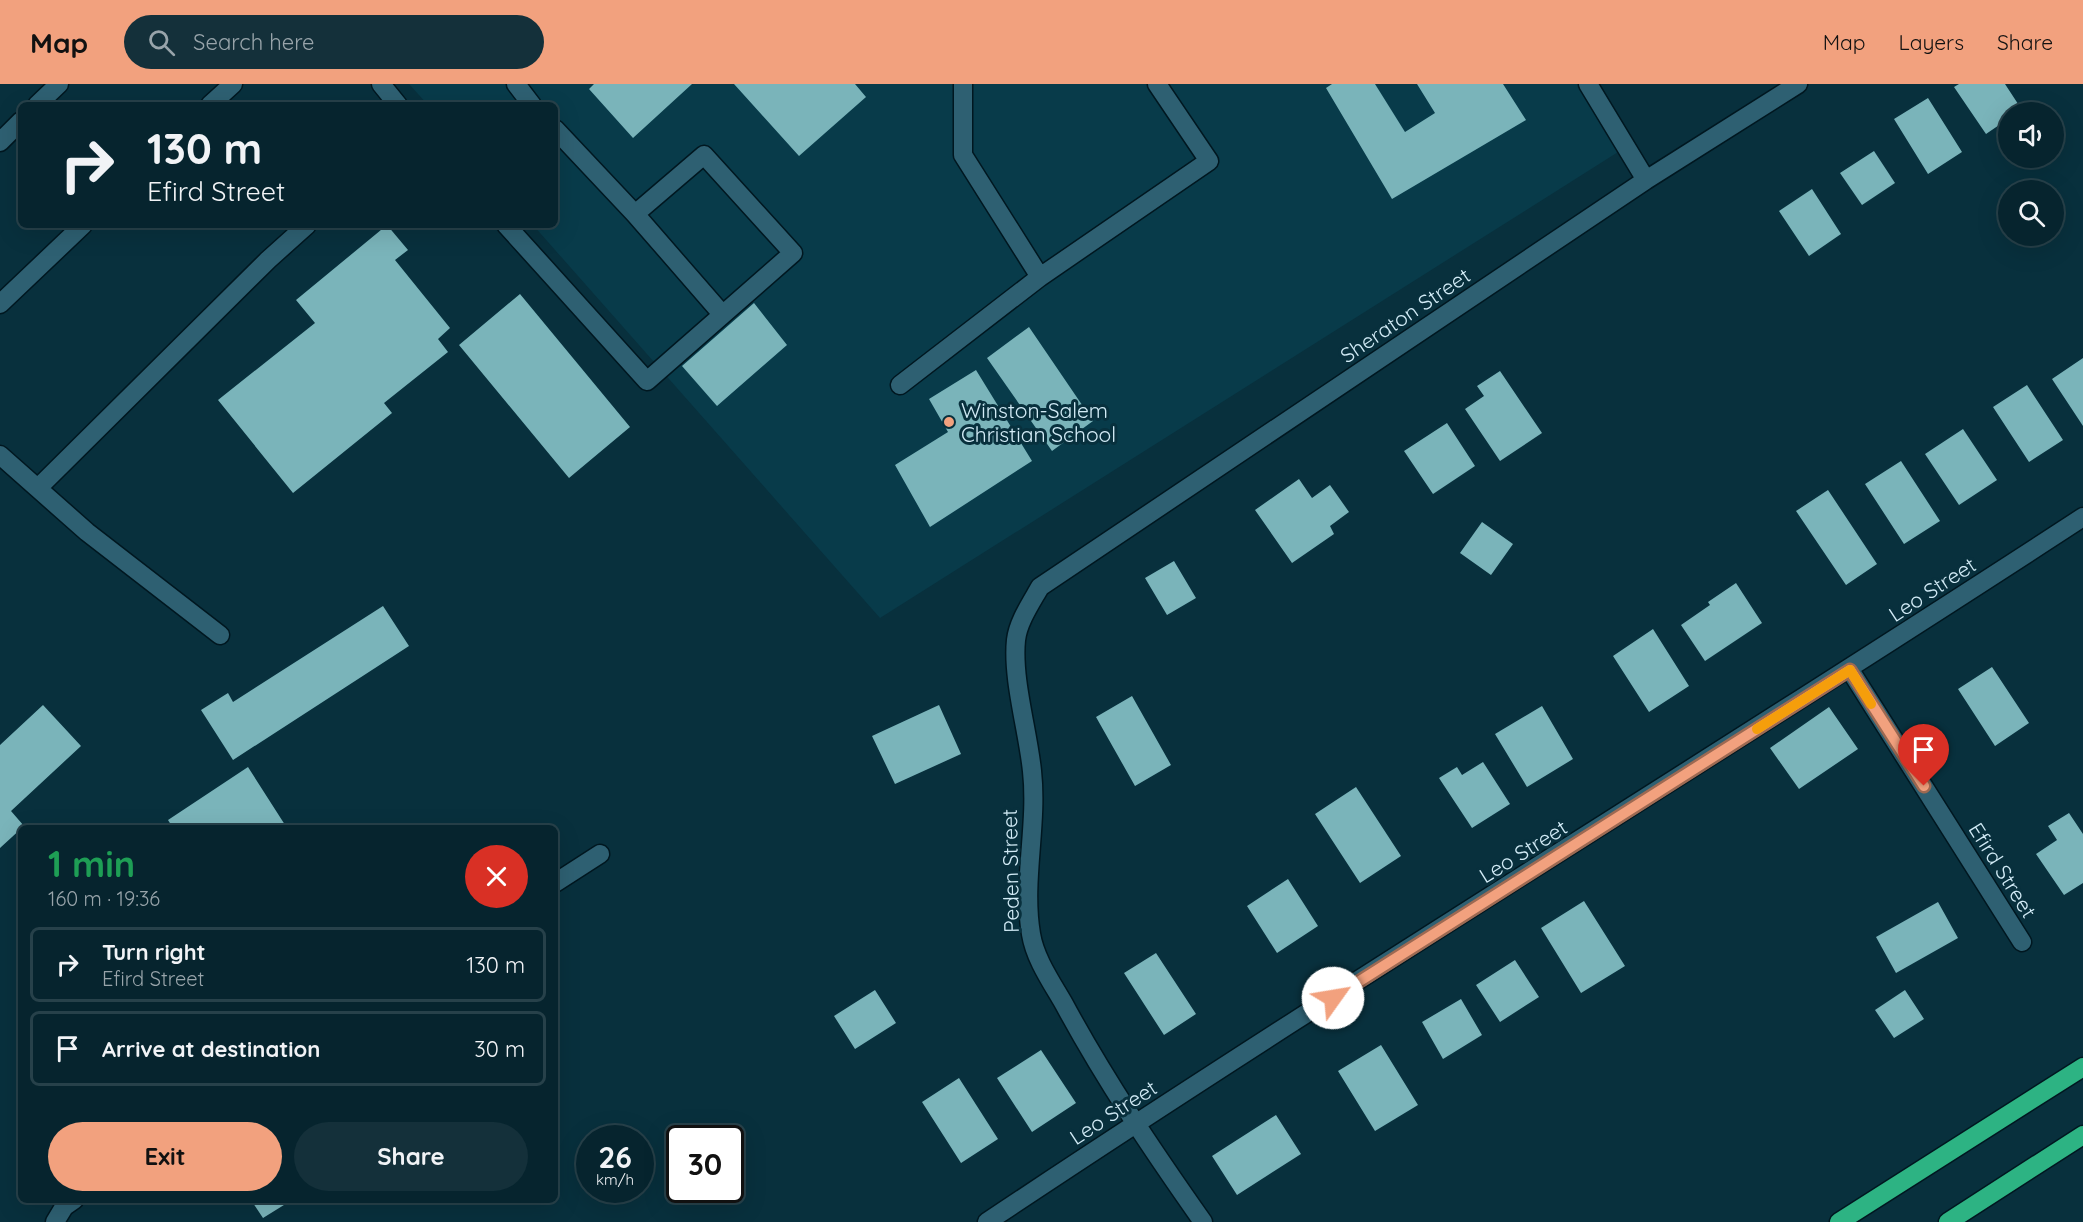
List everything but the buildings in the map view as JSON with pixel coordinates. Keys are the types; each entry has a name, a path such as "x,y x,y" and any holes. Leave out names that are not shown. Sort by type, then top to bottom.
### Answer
{"highway":[{"path":"1839,1222 2083,1067"},
{"path":"1948,1222 2083,1135"}],"street":[{"path":"40,102 59,84"},
{"path":"213,102 233,84"},
{"path":"381,84 396,102"},
{"path":"963,84 963,155 1040,277"},
{"path":"900,385 1040,277 1209,161 1157,84"},
{"path":"1587,84 1646,180"},
{"name":"Sheraton Street","path":"1040,587 1646,180 1798,84"},
{"path":"0,142 18,124"},
{"path":"558,132 635,214 722,314"},
{"path":"509,228 647,381 792,253 704,155 635,214"},
{"path":"0,304 80,228"},
{"path":"38,489 267,260 304,228"},
{"path":"0,455 87,532 220,634"},
{"name":"Leo Street","path":"987,1222 1134,1124 1850,670 2083,518"},
{"name":"Peden Street","path":"1040,587 1019,627 1016,641 1017,670 1033,773 1029,906 1031,936 1041,963 1134,1124 1203,1222"},
{"name":"Efird Street","path":"1850,670 2022,942"},
{"path":"558,882 600,854"},
{"path":"55,1222 64,1207 70,1203"}],"shaded area":[{"name":"Winston-Salem Christian School","path":"409,84 1588,84 1626,147 880,618 536,228 558,228 558,102 425,102"}],"slow traffic":[{"path":"1757,729 1850,670 1871,704"}],"place":[{"name":"Winston-Salem Christian School","path":"949,422"}],"route":[{"path":"1333,998 1850,670 1924,786"}]}
